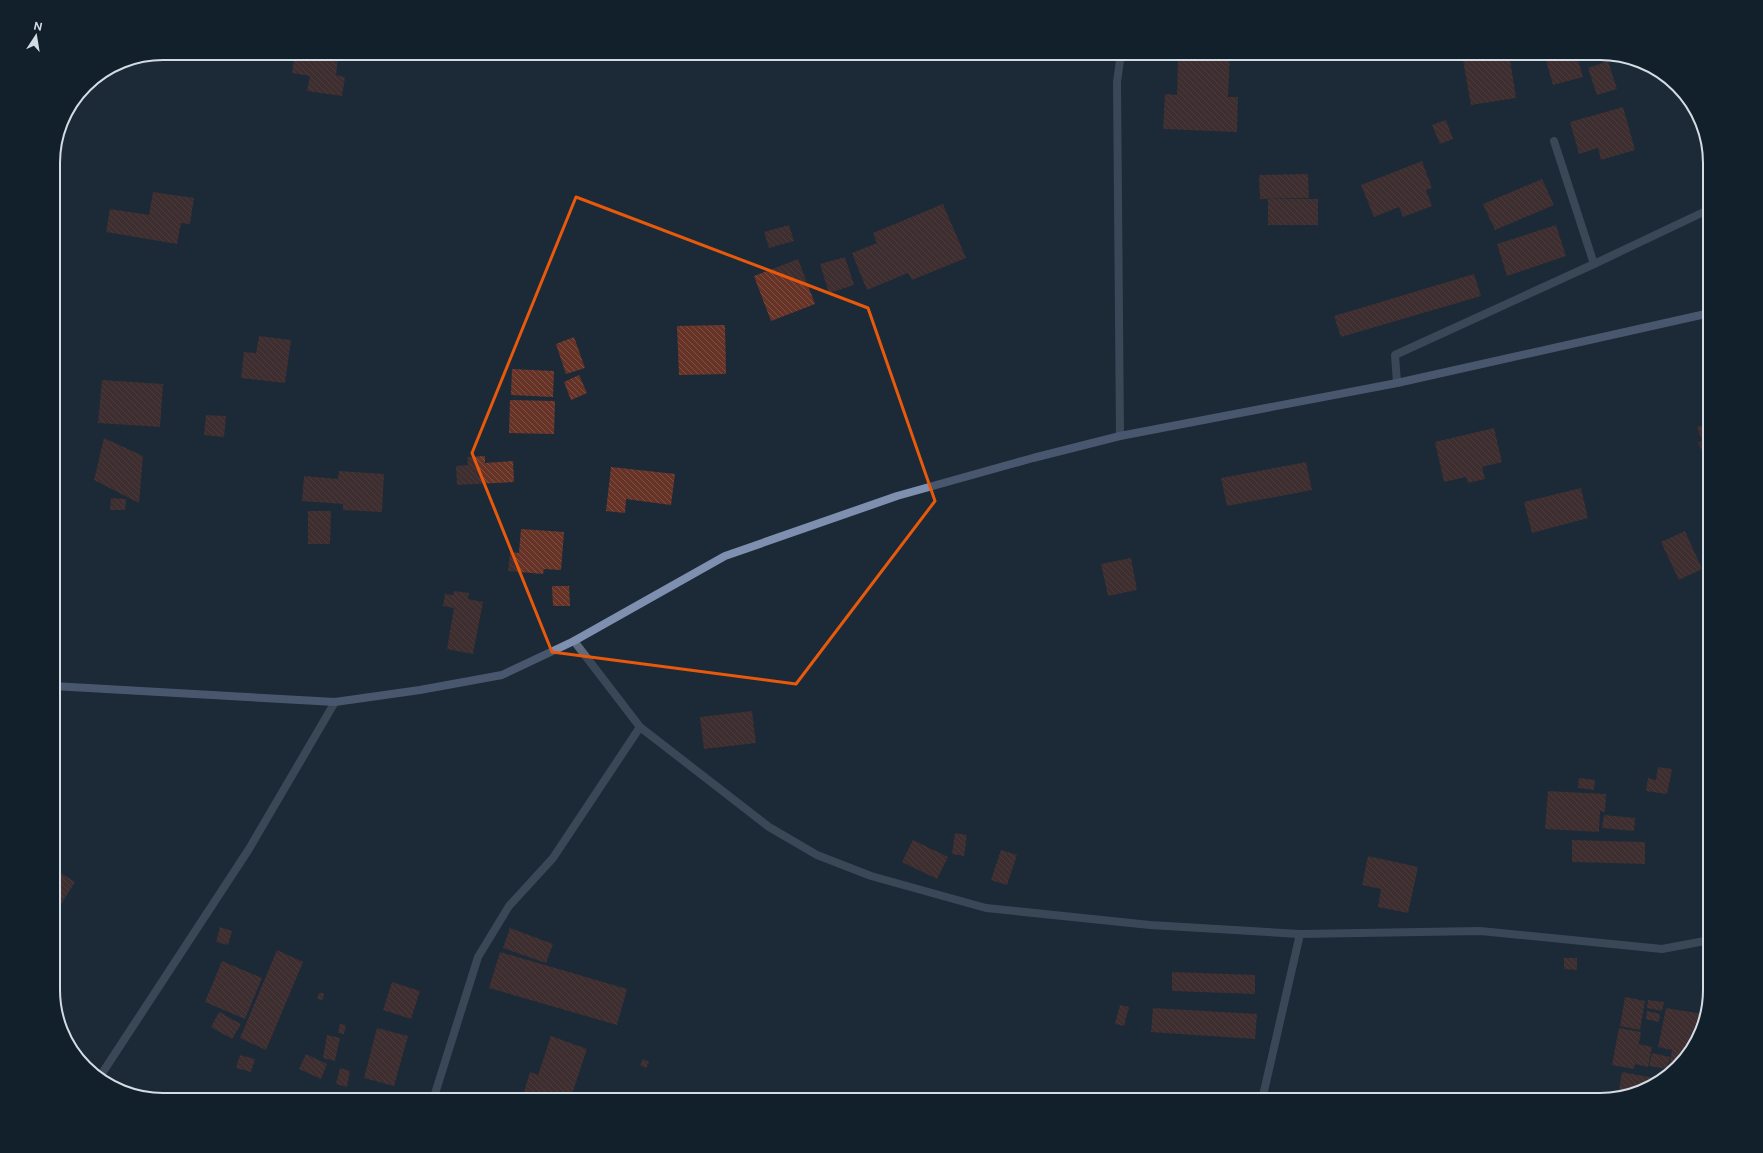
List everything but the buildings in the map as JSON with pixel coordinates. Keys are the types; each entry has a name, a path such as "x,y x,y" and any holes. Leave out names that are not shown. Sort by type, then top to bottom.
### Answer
{"street":[{"path":"1120,60 1117,82 1120,436"},
{"path":"1554,141 1594,264"},
{"path":"1397,383 1395,355 1703,212"},
{"path":"60,686 335,702 420,690 502,675 574,640 725,556 897,496 1033,458 1120,436 1397,383 1703,316"},
{"path":"574,640 640,727 769,827 817,855 871,876 986,908 1150,925 1300,934 1480,931 1662,949 1703,941"},
{"path":"102,1073 249,850 335,702"},
{"path":"435,1093 478,957 508,906 553,858 640,727"},
{"path":"1264,1093 1300,934"}],"highlighted area":[{"path":"576,197 868,308 935,501 796,684 552,652 472,453"}]}
